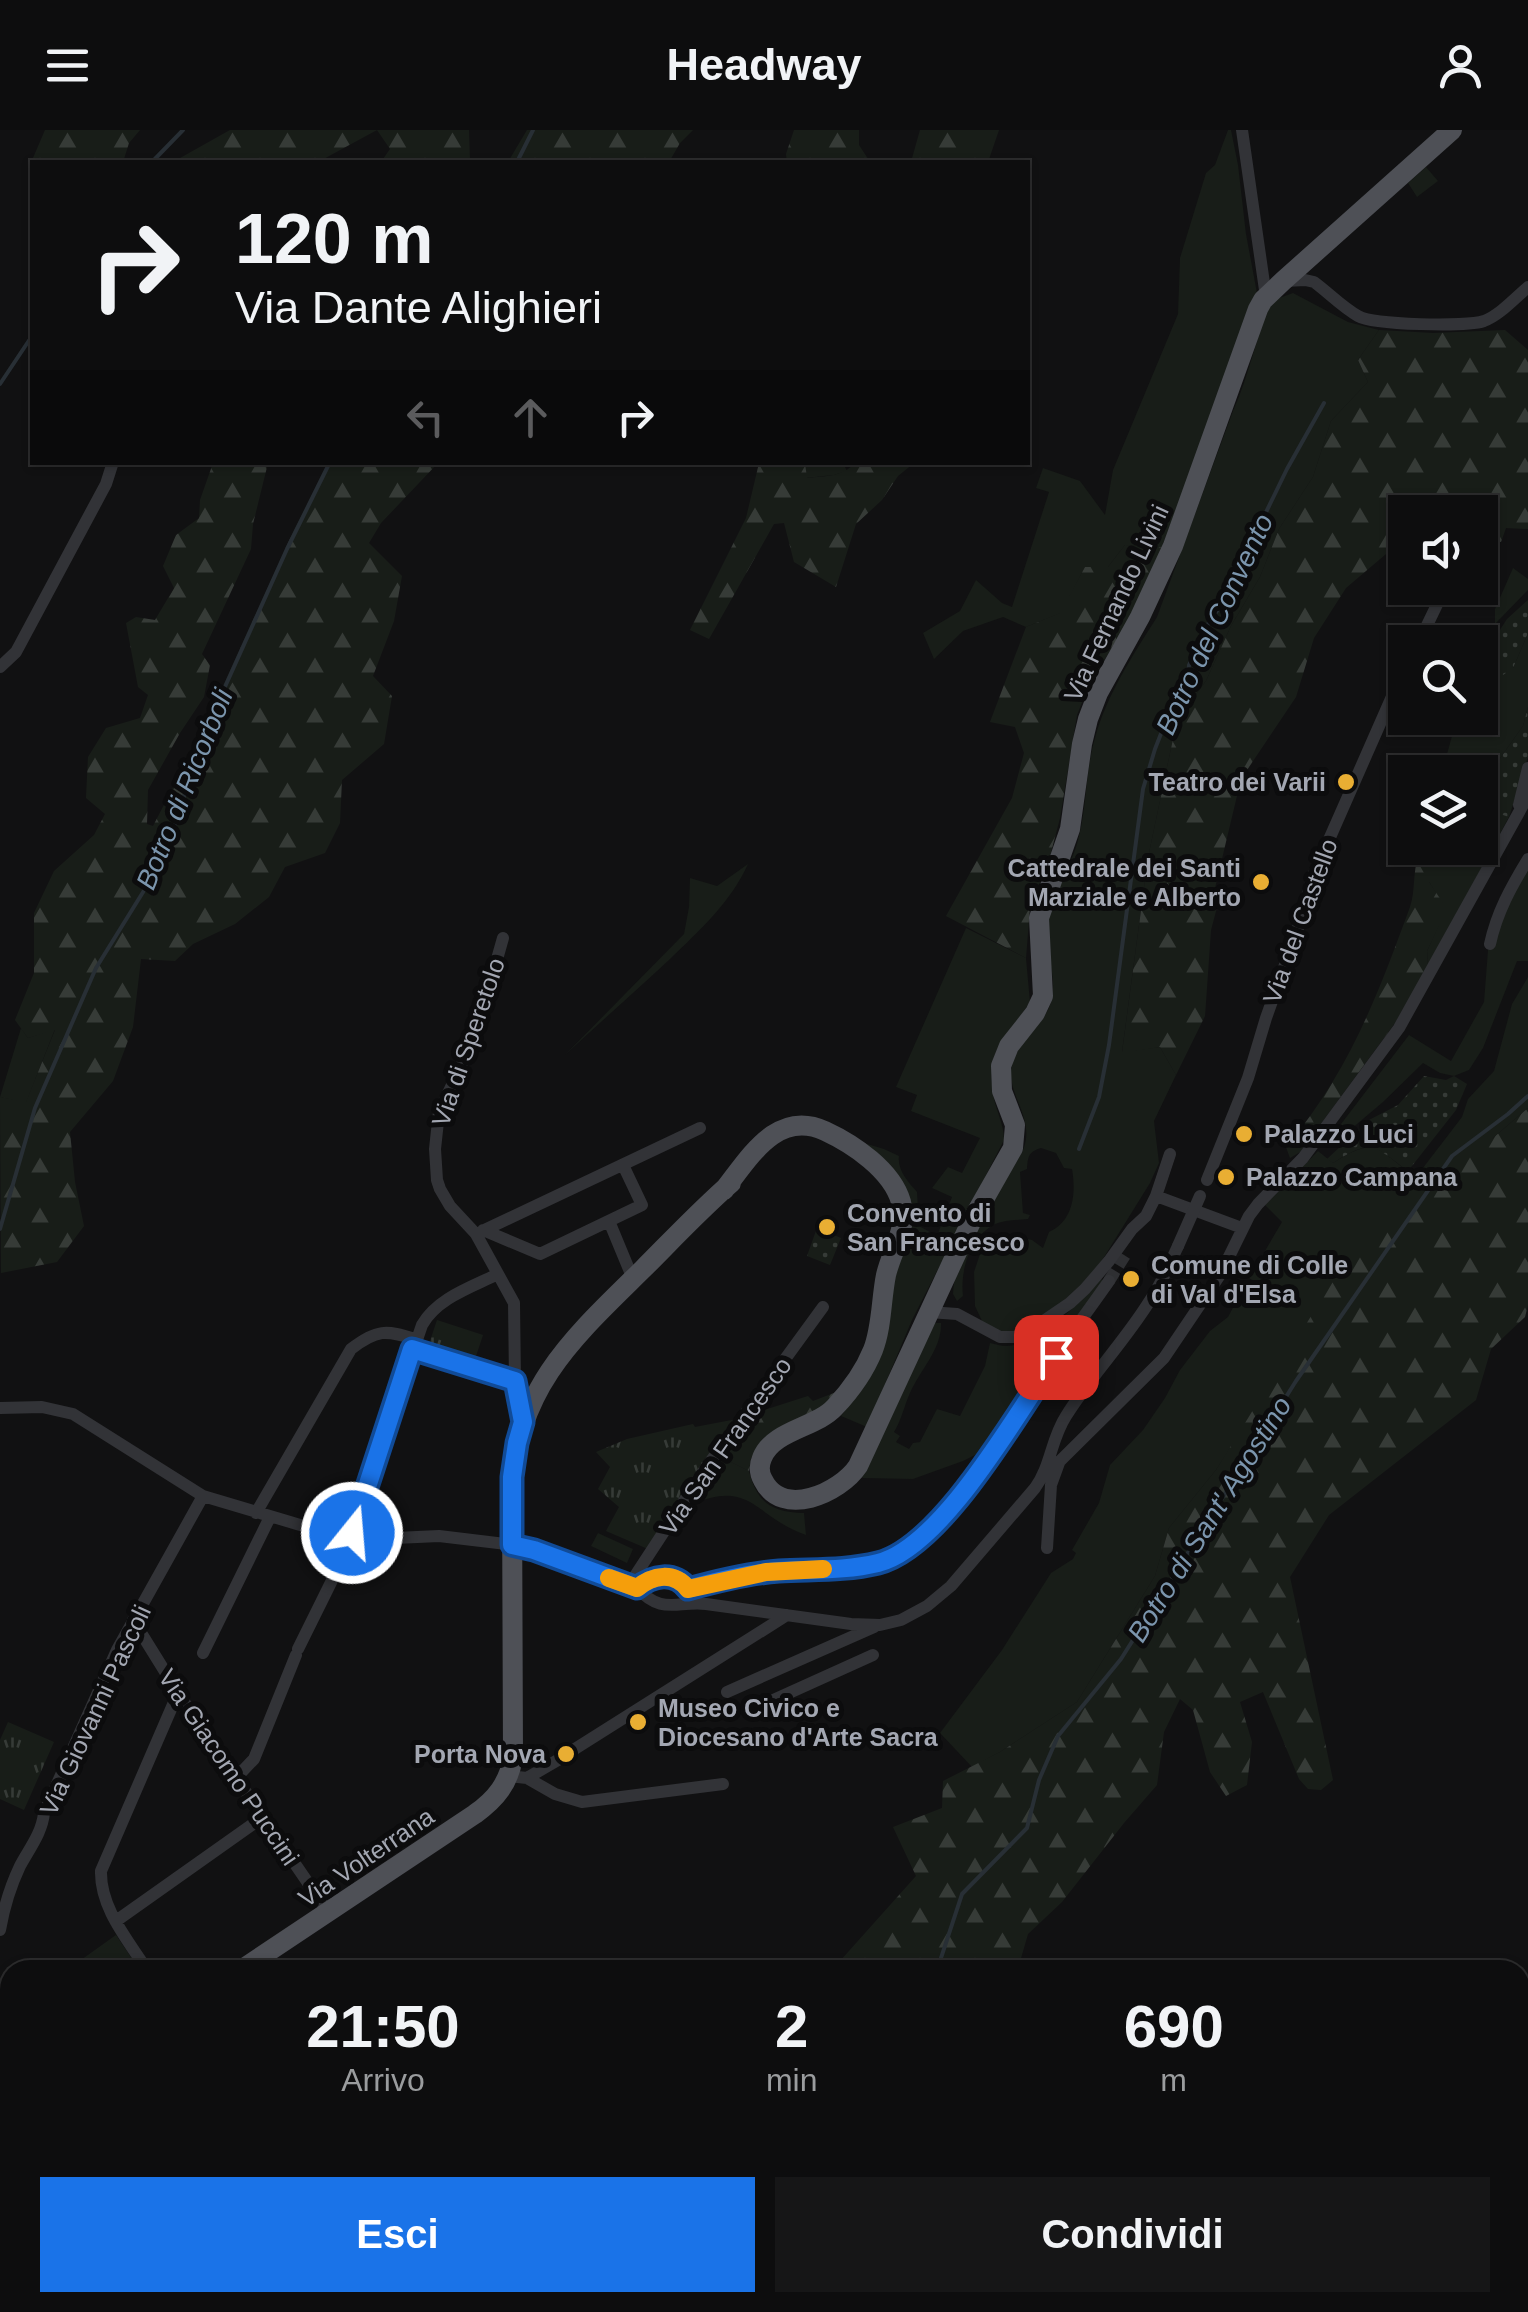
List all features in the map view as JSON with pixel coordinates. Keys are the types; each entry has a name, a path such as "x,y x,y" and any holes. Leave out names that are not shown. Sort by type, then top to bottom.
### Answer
{"main road":[{"name":"Via Fernando Livini","path":"928,1312 1015,1140 1001,1066 1006,1050 1038,1009 1043,996 1039,918 1070,829 1088,719 1174,546 1255,316 1266,297 1452,130"},
{"path":"524,1776 513,1752 512,1477 523,1422 562,1353 724,1190 766,1140 796,1124 818,1128 856,1149 881,1170 901,1202 902,1223 886,1276 873,1350 835,1408 766,1450 760,1468 769,1489 786,1498 805,1498 832,1490 852,1475 928,1312"},
{"name":"Via Volterrana","path":"256,1960 486,1807 524,1776"}],"street":[{"path":"1242,130 1266,297"},
{"path":"1283,281 1311,280 1363,318 1418,323 1484,321 1528,287"},
{"path":"0,667 16,652 106,484 111,465"},
{"name":"Via del Castello","path":"1206,1180 1248,1078 1313,876 1388,706"},
{"path":"1518,812 1528,768"},
{"path":"633,1587 661,1576 678,1580 689,1596 787,1615 876,1626 915,1614 946,1592 1046,1471 1164,1358 1220,1275 1258,1204 1304,1158 1391,1040 1528,796"},
{"path":"1490,944 1507,893 1528,859"},
{"name":"Via di Speretolo","path":"503,938 473,1042 443,1102 436,1128 438,1185 450,1206 480,1232 515,1308 515,1381 523,1422"},
{"path":"480,1232 700,1128"},
{"path":"1127,1252 1156,1196 1170,1154"},
{"path":"480,1232 540,1254 642,1205 623,1165"},
{"path":"1156,1196 1242,1228"},
{"path":"1046,1471 1063,1420 1148,1304 1200,1196"},
{"path":"928,1312 957,1314 988,1332 1016,1337 1066,1306 1094,1280 1146,1216"},
{"path":"609,1221 633,1279"},
{"path":"236,1778 254,1759 297,1652 352,1540 354,1522 426,1317 440,1304 498,1274"},
{"path":"0,1408 46,1407 73,1414 203,1496 263,1515 352,1540 440,1536 512,1545 633,1587 650,1601 667,1606 766,1572 876,1563 910,1546 942,1515 974,1475 1109,1280"},
{"path":"940,1287 957,1314"},
{"name":"Via San Francesco","path":"633,1587 649,1554 823,1307"},
{"path":"203,1653 263,1515 351,1349 384,1331 515,1381"},
{"path":"1047,1548 1051,1485 1060,1461"},
{"name":"Via Giovanni Pascoli","path":"0,1930 13,1880 40,1830 98,1691 203,1496"},
{"path":"524,1776 566,1754 787,1615"},
{"name":"Via Giacomo Puccini","path":"133,1620 328,1912"},
{"path":"727,1692 876,1626"},
{"path":"832,1646 842,1668"},
{"path":"769,1702 874,1655"},
{"path":"141,1960 116,1921 102,1888 101,1871 178,1692"},
{"path":"524,1776 555,1794 582,1802 723,1784"},
{"path":"116,1921 264,1817"}],"green space":[{"path":"45,130 140,130 129,143 124,160 33,158"},
{"path":"230,130 377,130 322,160 177,160"},
{"path":"377,130 469,130 470,160 382,160 390,149"},
{"path":"527,130 693,130 670,160 509,160"},
{"path":"794,130 859,130 859,145 869,160 787,160"},
{"path":"920,130 999,130 989,160 912,160"},
{"path":"1228,130 1238,165 1257,293 1162,547 1125,545 1108,567 1085,567 1061,613 1026,627 1003,617 963,631 934,659 923,633 960,611 976,580 1012,607 1049,492 1036,488 1043,468 1080,481 1105,515 1113,470 1178,314 1180,258 1206,173 1215,165"},
{"path":"1426,167 1438,181 1417,197 1408,183"},
{"path":"1293,293 1348,322 1379,330 1358,360 1368,382 1331,421 1313,477 1279,529 1260,577 1231,626 1206,681 1177,720 1148,858 1122,1052 1160,1047 1176,1075 1154,1121 1159,1163 1096,1270 1065,1302 1021,1332 996,1331 983,1323 975,1306 974,1272 980,1254 994,1240 1013,1235 1043,1248 1049,1232 1064,1221 1073,1196 1072,1169 1064,1168 1056,1153 1041,1148 1031,1153 1027,1169 1020,1172 1023,1213 1030,1215 1028,1219 995,1224 979,1237 968,1255 963,1296 957,1301 953,1294 959,1264 1025,1144 1025,1125 1011,1070 1018,1050 1044,1017 1052,998 1047,922 1077,844 1095,738 1114,690 1157,617 1271,301"},
{"path":"1379,330 1505,330 1528,350 1528,529 1506,528 1498,542 1498,495 1388,495 1386,554 1346,588 1314,638 1296,697 1241,779 1215,888 1220,896 1211,930 1205,1016 1176,1075 1160,1047 1122,1053 1148,858 1177,720 1206,681 1231,626 1260,577 1279,529 1313,477 1331,421 1368,382 1358,360"},
{"path":"212,465 268,465 251,549 202,654 210,665 204,697 148,790 147,824 153,826 204,728 294,530 328,465 436,465 381,523 369,543 402,576 394,621 373,676 392,696 384,744 342,780 340,823 325,853 285,867 269,897 235,924 193,944 175,961 141,959 133,1027 113,1081 70,1132 84,1226 57,1262 1,1273 0,1097 26,1102 55,1030 28,1038 15,1020 34,973 34,913 54,871 94,835 105,814 86,798 88,757 106,728 140,718 148,695 138,687 126,623 136,617 155,620 174,588 163,566 176,535 199,518 200,500"},
{"path":"759,465 805,465 807,478 839,473 853,465 912,465 856,524 836,587 794,562 784,523 774,524 709,639 690,630 746,518"},
{"path":"805,465 844,465 847,471 834,475 806,478"},
{"path":"1125,545 1162,547 1128,621 1088,687 1077,715 1060,818 1030,907 1026,958 946,916 1012,798 1024,753 1015,727 990,722 1026,627 1060,613 1085,567 1108,567"},
{"path":"1513,568 1528,579 1528,590 1495,624 1498,602"},
{"path":"1528,600 1528,633 1513,668 1503,675 1498,672 1498,633"},
{"path":"1528,633 1528,707 1523,726 1498,761 1498,755 1447,755 1452,735 1498,735 1498,668 1513,668"},
{"path":"1528,707 1528,757 1509,817 1498,813 1498,761 1523,726"},
{"path":"1498,780 1509,817 1498,837"},
{"path":"748,864 733,891 703,927 565,1055 684,934 690,878 717,886"},
{"path":"1423,865 1483,865 1428,967 1427,951 1446,909"},
{"path":"1431,865 1429,882 1447,909 1427,951 1428,967 1395,1023 1300,1152 1290,1158 1286,1147 1327,1091 1373,1003 1410,907 1415,868"},
{"path":"1528,868 1528,961 1517,961 1483,1048 1469,1070 1454,1076 1423,1063 1331,1146 1324,1141 1409,1035 1451,1061 1484,1002 1488,950 1512,893"},
{"path":"966,928 1026,958 1030,1002 1001,1043 993,1064 993,1093 1004,1140 912,1320 867,1427 841,1416 867,1381 897,1267 913,1223 911,1205 857,1141 899,1156 901,1171 917,1192 919,1226 937,1236 952,1197 932,1188 948,1167 962,1173 980,1138 911,1111 917,1095 896,1087"},
{"path":"1528,977 1528,1108 1493,1138 1245,1425 1216,1470 1169,1528 1155,1576 1077,1702 972,1767 940,1733 1002,1650 1051,1573 1073,1559 1076,1553 1072,1550 1099,1503 1110,1465 1143,1430 1210,1331 1228,1317 1245,1285 1251,1288 1254,1281 1249,1278 1282,1222 1265,1205 1318,1151 1333,1163 1360,1149 1377,1149 1416,1177 1462,1117 1468,1099 1494,1071 1512,1004"},
{"path":"21,1028 28,1038 55,1029 26,1103 0,1097"},
{"path":"1424,1076 1446,1080 1454,1076 1467,1084 1456,1110 1408,1171 1372,1148 1356,1150 1333,1163 1327,1159 1369,1120 1398,1105"},
{"path":"1528,1108 1525,1317 1491,1349 1476,1400 1329,1515 1290,1577 1333,1780 1321,1790 1308,1789 1299,1779 1263,1692 1240,1702 1252,1742 1247,1785 1226,1796 1210,1772 1193,1710 1180,1699 1164,1732 1157,1785 1062,1902 1028,1934 1020,1960 841,1960 916,1876 893,1827 942,1808 943,1781 1000,1752 1077,1702 1155,1576 1169,1528 1216,1470 1334,1279 1425,1184 1493,1138"},
{"path":"817,1228 841,1238 830,1265 807,1256"},
{"path":"1101,1279 1105,1281 1015,1400 1018,1403 1000,1433 995,1430 984,1444 989,1448 913,1479 862,1478 899,1392 935,1323 941,1323 938,1342 894,1432 900,1436 896,1442 909,1449 920,1442 937,1409 960,1416 985,1366 990,1343 1006,1346 1031,1339 1071,1310"},
{"path":"437,1320 483,1335 474,1362 428,1347"},
{"path":"839,1391 826,1406 761,1442 751,1458 749,1471 723,1458 755,1413 808,1396 813,1401"},
{"path":"737,1419 648,1549 606,1531 619,1507 598,1489 610,1467 596,1452 627,1439"},
{"path":"723,1458 749,1471 756,1491 768,1504 783,1511 804,1513 806,1535 740,1498 711,1498 690,1505"},
{"path":"598,1533 633,1549 627,1563 591,1546"},
{"path":"8,1722 54,1742 24,1810 0,1799 0,1740"},
{"path":"116,1935 133,1960 81,1960"}],"waterway":[{"path":"154,160 183,130"},
{"name":"Botro di Ricorboli","path":"518,160 533,130"},
{"path":"0,384 30,339"},
{"name":"Botro del Convento","path":"1079,1149 1099,1097 1109,1045 1143,789 1155,749 1210,620 1324,403"},
{"name":"Botro di Ricorboli","path":"0,1229 35,1108 96,968 153,876 175,824 206,729 329,465"},
{"name":"Botro di Sant' Agostino","path":"940,1960 962,1894 1027,1828 1039,1780 1058,1736 1121,1659 1296,1381 1452,1156 1528,1096"}],"tunnel":[{"path":"1109,1281 1127,1252"}],"slow traffic":[{"path":"609,1578 637,1588 650,1579 665,1577 684,1583 688,1589 766,1572 823,1569"}],"place":[{"name":"Teatro dei Varii","path":"1346,782"},
{"name":"Cattedrale dei Santi Marziale e Alberto","path":"1261,882"},
{"name":"Palazzo Luci","path":"1244,1134"},
{"name":"Palazzo Campana","path":"1226,1177"},
{"name":"Convento di San Francesco","path":"827,1227"},
{"name":"Comune di Colle di Val d'Elsa","path":"1131,1279"},
{"name":"Museo Civico e Diocesano d'Arte Sacra","path":"638,1722"},
{"name":"Porta Nova","path":"566,1754"}],"route":[{"path":"352,1533 412,1349 515,1381 523,1422 512,1477 512,1545 637,1588 661,1576 678,1580 688,1589 766,1572 876,1563 906,1548 948,1510 1056,1357"}]}
